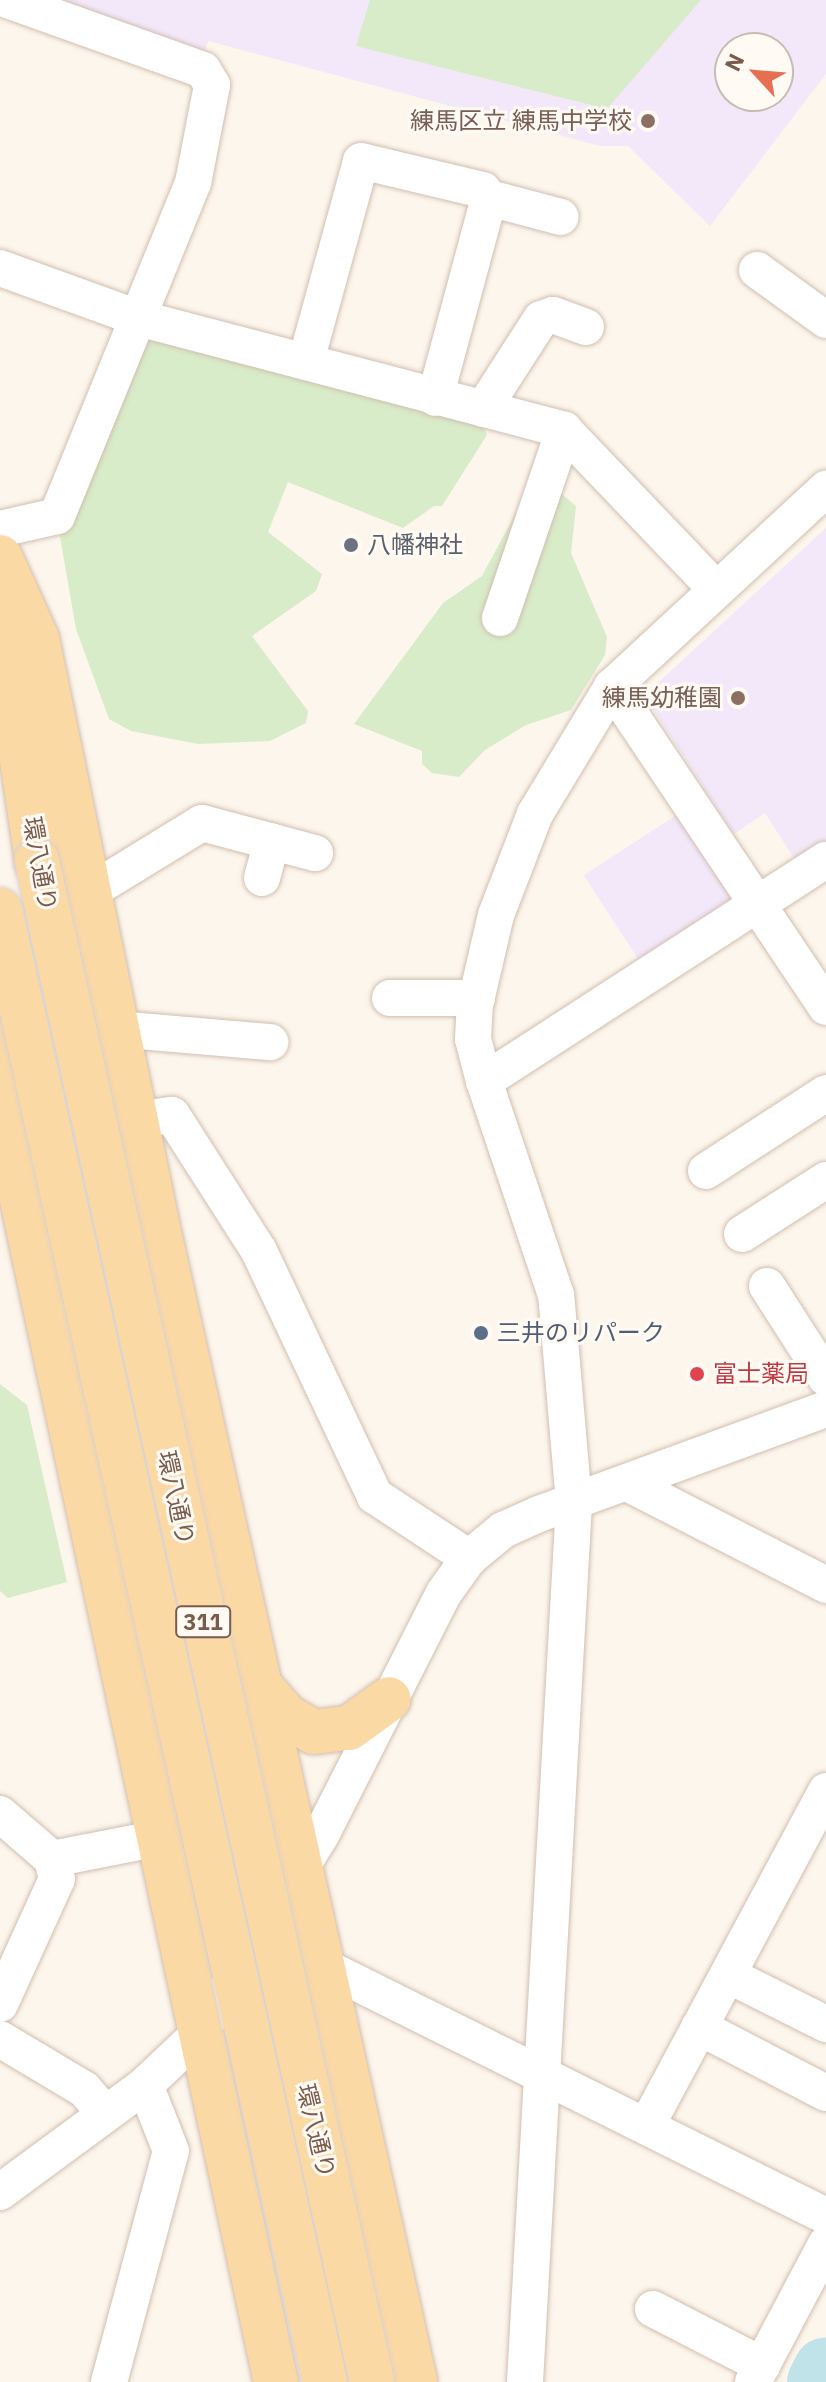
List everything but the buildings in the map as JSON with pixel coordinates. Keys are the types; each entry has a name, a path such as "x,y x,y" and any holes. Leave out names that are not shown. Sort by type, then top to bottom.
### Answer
{"main road":[{"name":"311","path":"0,557 37,639 86,894 135,1120 415,2382"},
{"name":"環八通り","path":"0,610 37,861 372,2382"},
{"name":"環八通り","path":"0,910 325,2382"},
{"path":"0,1040 3,1111 276,2382"},
{"path":"260,1686 286,1716 314,1732 349,1728 389,1699"}],"street":[{"path":"0,529 57,516 193,183 212,85 203,70 8,0"},
{"path":"306,361 361,161 483,190 489,198 561,217"},
{"path":"435,398 489,198"},
{"path":"0,268 138,318 564,430 716,589"},
{"path":"757,270 826,320"},
{"path":"483,409 541,319 553,315 586,327"},
{"path":"500,618 564,430"},
{"path":"525,2382 574,1503 556,1295 484,1081 473,1039 477,998 496,915 535,814 612,687 826,489"},
{"path":"612,687 761,903 826,1007"},
{"path":"86,894 202,823 315,853"},
{"path":"262,878 272,841"},
{"path":"484,1081 826,860"},
{"path":"390,998 477,998"},
{"path":"117,1029 270,1042"},
{"path":"706,1171 826,1093"},
{"path":"135,1120 172,1115 243,1226 375,1496 469,1558"},
{"path":"742,1234 826,1180"},
{"path":"767,1286 826,1378"},
{"path":"0,2192 145,2085 200,2033 301,1870 444,1593 469,1558 503,1530 826,1409"},
{"path":"627,1483 826,1585"},
{"path":"647,2125 826,1791"},
{"path":"0,1814 52,1859 57,1879 0,2004"},
{"path":"52,1859 159,1838"},
{"path":"323,1966 540,2071 826,2216"},
{"path":"728,1975 826,2024"},
{"path":"699,2027 826,2093"},
{"path":"0,2039 84,2089 106,2114"},
{"path":"109,2382 171,2151 145,2085"},
{"path":"653,2309 758,2374 826,2244"}],"shaded area":[{"name":"練馬区立 練馬中学校","path":"37,0 826,0 826,74 710,226 628,146 600,146 208,41 204,55"},
{"name":"練馬幼稚園","path":"826,528 826,844 797,863 765,813 734,834 650,705 650,690"},
{"path":"681,812 738,900 641,963 584,875"}],"green space":[{"path":"370,0 701,0 607,109 356,46"},
{"path":"153,333 480,419 487,435 442,506 434,506 403,528 288,482 268,532 322,574 316,591 252,636 308,711 306,723 270,741 198,744 131,731 109,719 76,629 60,537 141,340"},
{"path":"557,490 576,506 571,553 607,637 605,655 571,710 526,725 485,750 459,777 432,773 422,764 422,751 354,724 443,603 482,576 526,494"},
{"path":"0,1384 27,1405 67,1582 8,1598 0,1591"}],"waterway":[{"path":"820,2382 826,2370"}],"place":[{"name":"練馬区立 練馬中学校","path":"648,121"},
{"name":"八幡神社","path":"351,545"},
{"name":"練馬幼稚園","path":"738,698"},
{"name":"三井のリパーク","path":"481,1333"},
{"name":"富士薬局","path":"697,1374"}]}
